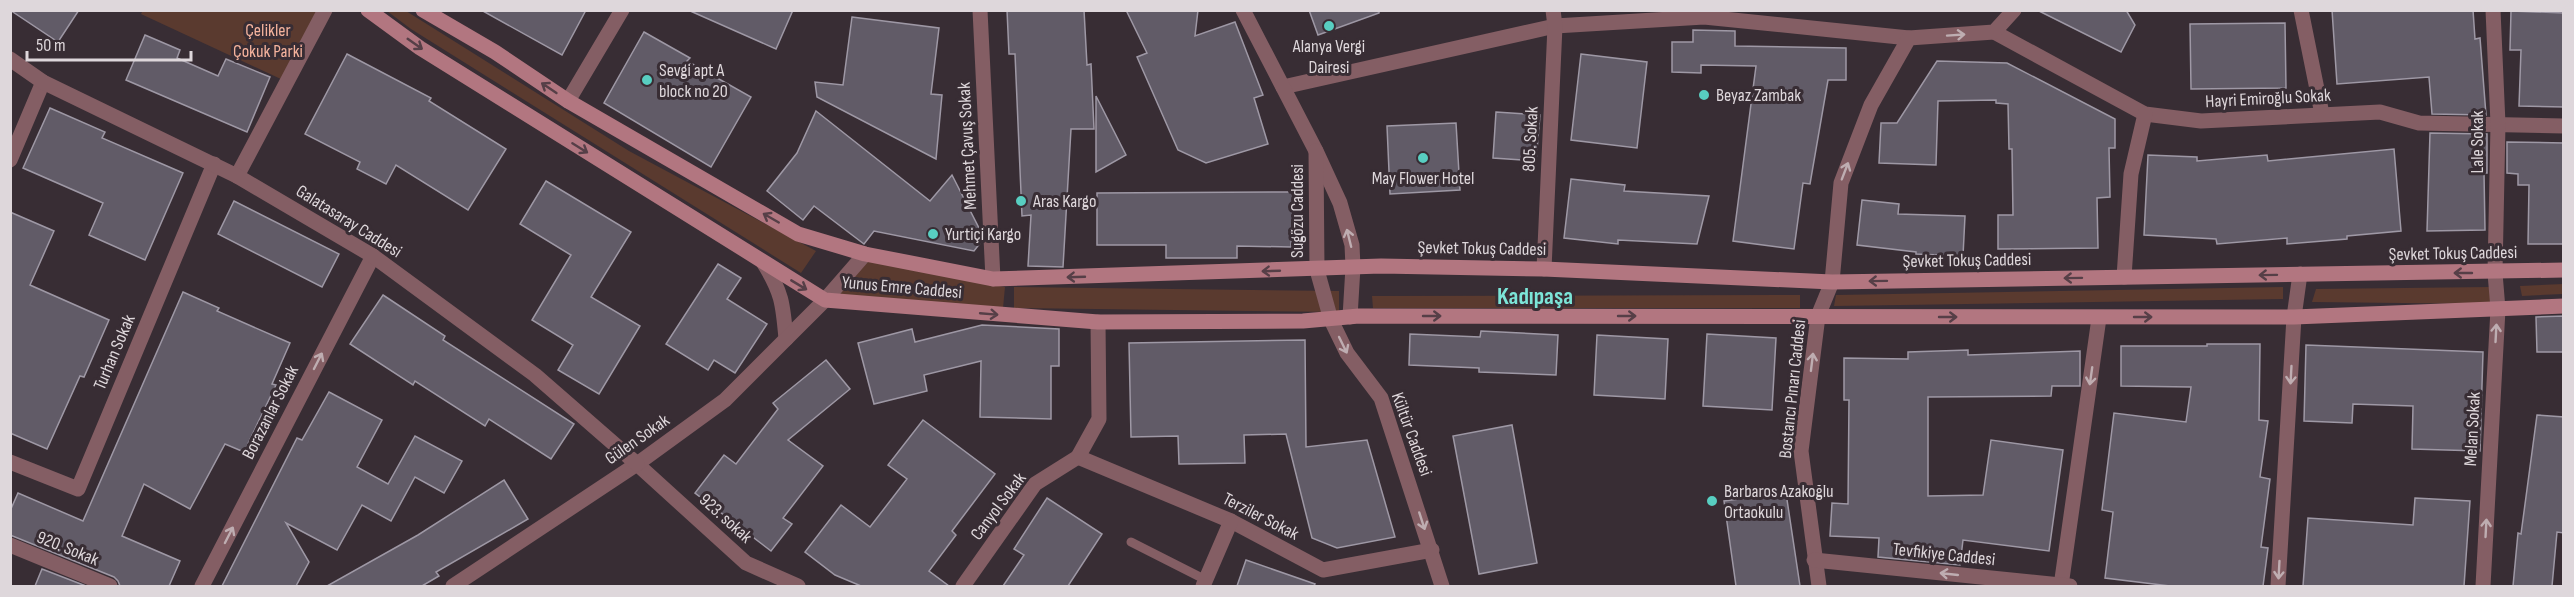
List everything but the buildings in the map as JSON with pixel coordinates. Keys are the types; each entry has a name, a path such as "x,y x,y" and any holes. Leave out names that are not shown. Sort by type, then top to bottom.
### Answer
{"main road":[{"name":"Yunus Emre Caddesi","path":"368,10 420,48 825,300 1098,322 1331,320 1373,316 1818,316"},
{"name":"Yunus Emre Caddesi","path":"423,10 495,52 568,101 798,234 865,254 993,279 1371,267"},
{"name":"Şevket Tokuş Caddesi","path":"1371,267 1544,268 1832,282 2495,273 2564,270"},
{"path":"1818,316 2294,317 2564,306"}],"street":[{"path":"237,176 326,10"},
{"path":"568,101 622,10"},
{"name":"Mehmet Çavuş Sokak","path":"980,10 993,279"},
{"path":"1243,10 1340,203 1352,245 1350,317"},
{"path":"1283,87 1554,18 1703,14 1909,38 1994,32 2014,10"},
{"path":"2301,10 2322,114"},
{"name":"Lale Sokak","path":"2493,10 2498,124 2495,273"},
{"name":"805. Sokak","path":"1544,268 1554,18"},
{"name":"Hayri Emiroğlu Sokak","path":"1994,32 2145,114 2201,122 2380,112 2420,123 2564,126"},
{"name":"Bostancı Pınarı Caddesi","path":"1819,586 1801,451 1818,316 1832,282 1841,183 1871,105 1909,38"},
{"name":"Galatasaray Caddesi","path":"10,58 43,82 237,176 373,256 535,375 636,464"},
{"path":"10,160 43,82"},
{"path":"2124,277 2131,174 2145,114"},
{"name":"Sugözu Caddesi","path":"1316,152 1317,270"},
{"name":"Turhan Sokak","path":"12,466 78,489 214,165"},
{"name":"Gülen Sokak","path":"453,586 636,464 725,400 825,300 865,254"},
{"name":"Borazanlar Sokak","path":"202,586 373,256"},
{"path":"763,262 779,288 784,307 786,339"},
{"name":"Kültür Caddesi","path":"1317,270 1331,320 1347,354 1381,398 1442,586"},
{"name":"Melan Sokak","path":"2483,586 2498,309 2495,273"},
{"path":"2278,586 2294,317 2300,274"},
{"path":"2061,586 2099,318"},
{"name":"Canyol Sokak","path":"963,586 1035,484 1078,457 1099,419 1098,322"},
{"name":"Terziler Sokak","path":"1078,457 1231,521 1323,570 1432,550"},
{"name":"923. sokak","path":"636,464 746,563 798,586"},
{"path":"1205,583 1231,521"},
{"name":"920. Sokak","path":"10,545 110,586"},
{"name":"Tevfikiye Caddesi","path":"1814,560 2070,586"}],"lane":[{"path":"1131,542 1205,583"}],"green space":[{"name":"Çelikler Çokuk Parki","path":"143,10 319,11 283,80 141,14"},
{"path":"387,11 406,11 629,151 816,251 801,273 411,29"},
{"path":"868,261 1005,287 1003,308 839,295"},
{"path":"2563,284 2563,294 2522,296 2520,286"},
{"path":"1014,287 1339,291 1339,312 1014,308"},
{"path":"2283,287 2283,299 1834,306 1836,295"},
{"path":"2491,287 2491,304 2312,302 2316,289"},
{"path":"1800,295 1800,308 1373,308 1372,296"}],"place":[{"name":"Alanya Vergi Dairesi","path":"1329,26"},
{"name":"Sevgi apt A block no 20","path":"647,80"},
{"name":"Beyaz Zambak","path":"1704,95"},
{"name":"May Flower Hotel","path":"1423,158"},
{"name":"Aras Kargo","path":"1021,201"},
{"name":"Yurtiçi Kargo","path":"933,234"},
{"name":"Barbaros Azakoğlu Ortaokulu","path":"1712,501"}],"district":[{"name":"Kadıpaşa","path":"1535,296"}]}
